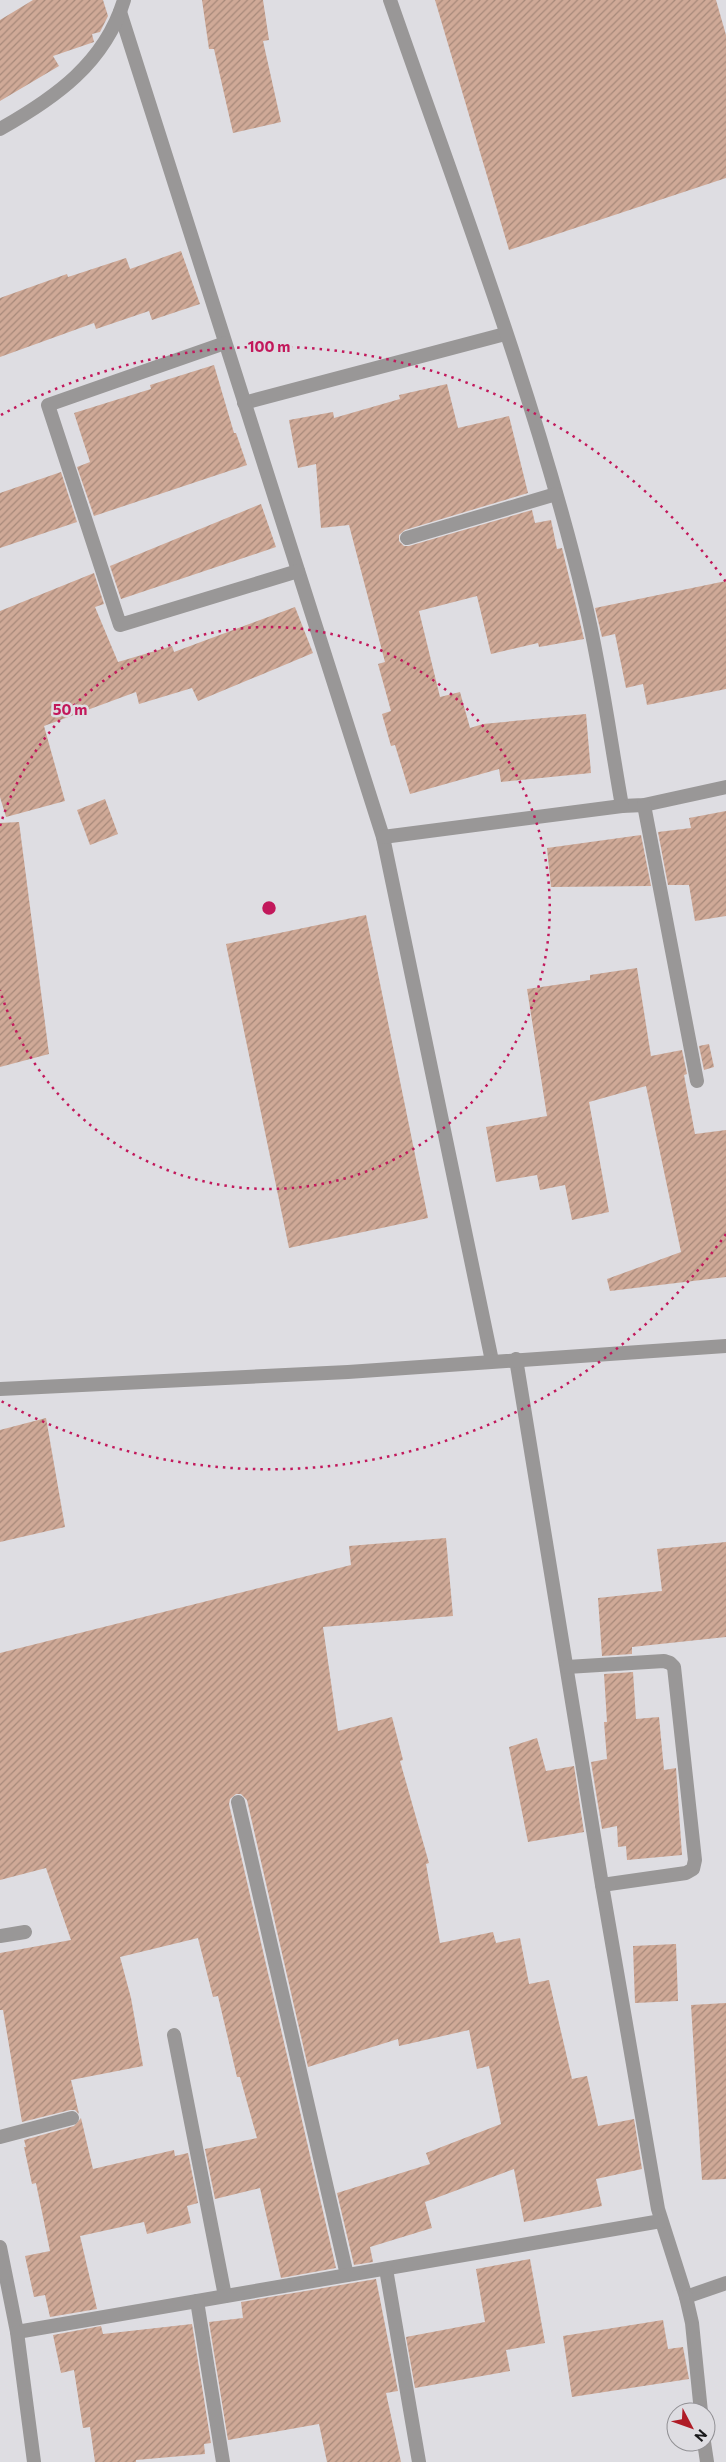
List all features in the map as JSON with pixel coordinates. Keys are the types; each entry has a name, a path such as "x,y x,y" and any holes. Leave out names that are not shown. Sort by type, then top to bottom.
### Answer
{"street":[{"path":"390,0 506,334 556,494 585,604 622,806"},
{"path":"0,129 35,109 72,82 100,49 122,6"},
{"path":"122,6 225,343 383,837 492,1361"},
{"path":"244,403 506,334"},
{"path":"225,343 48,405 120,625 298,571"},
{"path":"407,538 556,494"},
{"path":"383,837 622,806 644,805 726,787"},
{"path":"644,805 696,1081"},
{"path":"0,1389 348,1372 726,1346"},
{"path":"516,1359 602,1885 661,2221 686,2297 692,2323 700,2402"},
{"path":"567,1668 664,1661 674,1667 695,1860 693,1869 686,1873 602,1885"},
{"path":"238,1802 346,2275"},
{"path":"0,1936 26,1932"},
{"path":"174,2035 225,2296"},
{"path":"0,2137 72,2118"},
{"path":"17,2332 661,2221"},
{"path":"0,2247 17,2332 34,2462"},
{"path":"386,2269 419,2462"},
{"path":"686,2297 726,2283"},
{"path":"197,2301 223,2462"}],"building":[{"path":"33,0 103,0 108,16 100,32 92,34 94,42 53,56 59,66 0,101 0,20"},
{"path":"202,0 263,0 269,40 263,41 281,122 233,133 214,49 209,49"},
{"path":"435,0 716,0 726,35 726,178 509,250"},
{"path":"181,251 200,304 152,320 149,311 96,329 94,323 0,357 0,298 67,274 68,277 126,258 130,269"},
{"path":"214,365 234,433 236,433 247,465 94,516 77,467 90,462 74,413 151,389 150,385"},
{"path":"447,384 458,428 509,416 528,493 405,530 399,535 399,541 404,546 409,546 532,510 535,523 551,520 557,549 562,548 584,639 539,647 538,643 491,654 477,596 419,611 440,697 460,692 470,728 483,724 586,714 591,773 501,782 499,769 410,794 395,745 391,746 382,714 391,711 378,664 385,662 349,525 321,528 316,464 298,468 289,420 333,412 334,418 400,399 399,395"},
{"path":"61,472 77,522 0,548 0,493"},
{"path":"261,504 276,547 121,599 110,566"},
{"path":"94,573 104,604 95,607 118,662 172,646 174,652 295,607 313,653 198,701 192,688 139,704 136,692 44,726 65,801 6,817 0,797 0,611"},
{"path":"726,581 726,689 647,705 643,684 626,688 615,634 602,637 595,608"},
{"path":"105,799 118,834 90,845 77,810"},
{"path":"726,811 726,916 695,921 689,885 668,885 658,832 691,828 689,818"},
{"path":"19,822 49,1054 0,1067 0,823"},
{"path":"641,835 651,886 551,887 547,848"},
{"path":"366,915 428,1218 289,1248 226,944"},
{"path":"637,968 651,1056 682,1050 687,1074 684,1075 695,1134 726,1130 726,1277 610,1291 607,1279 681,1252 646,1086 589,1102 609,1212 572,1220 565,1185 540,1190 537,1175 496,1182 486,1127 547,1116 527,989 590,980 590,975"},
{"path":"709,1044 714,1067 704,1070 699,1046"},
{"path":"46,1418 65,1527 0,1542 0,1430"},
{"path":"446,1538 453,1616 323,1627 338,1731 392,1717 403,1760 400,1761 429,1863 426,1864 440,1943 493,1932 496,1943 520,1938 529,1984 549,1980 572,2079 587,2076 598,2126 634,2119 642,2169 596,2179 602,2206 524,2222 514,2169 425,2202 432,2228 370,2247 373,2262 354,2265 337,2193 430,2164 426,2153 501,2124 489,2066 477,2069 469,2030 399,2046 398,2039 308,2067 247,1800 241,1794 236,1794 230,1799 229,1804 336,2268 281,2278 260,2188 215,2199 205,2149 257,2138 240,2077 237,2077 218,1996 213,1997 198,1938 120,1957 131,1998 143,2066 71,2080 79,2114 75,2110 70,2110 22,2122 3,2010 0,2010 0,1953 71,1940 46,1868 0,1880 0,1653 351,1565 349,1546"},
{"path":"726,1542 726,1637 632,1647 632,1654 602,1656 598,1598 662,1591 657,1549"},
{"path":"633,1672 636,1719 659,1717 664,1770 676,1768 682,1855 627,1860 626,1846 618,1847 617,1826 602,1829 591,1762 607,1759 604,1722 607,1722 604,1674"},
{"path":"537,1738 546,1771 574,1766 584,1832 528,1842 509,1747"},
{"path":"676,1944 678,2001 635,2003 633,1946"},
{"path":"726,2003 726,2179 702,2180 691,2005"},
{"path":"81,2118 93,2169 174,2150 175,2156 188,2153 198,2203 187,2206 191,2223 147,2234 144,2222 80,2236 97,2309 50,2317 45,2295 34,2297 25,2256 50,2251 36,2183 32,2184 24,2140 74,2126"},
{"path":"530,2259 545,2343 506,2350 510,2371 415,2388 406,2337 485,2322 476,2269"},
{"path":"376,2279 398,2391 386,2393 401,2462 327,2462 319,2424 228,2440 209,2322 243,2318 241,2302"},
{"path":"663,2320 668,2349 683,2347 689,2379 572,2397 563,2336"},
{"path":"192,2324 211,2443 204,2444 205,2454 136,2460 136,2462 95,2462 90,2427 83,2428 74,2370 61,2373 53,2335 101,2326 103,2334"}]}
